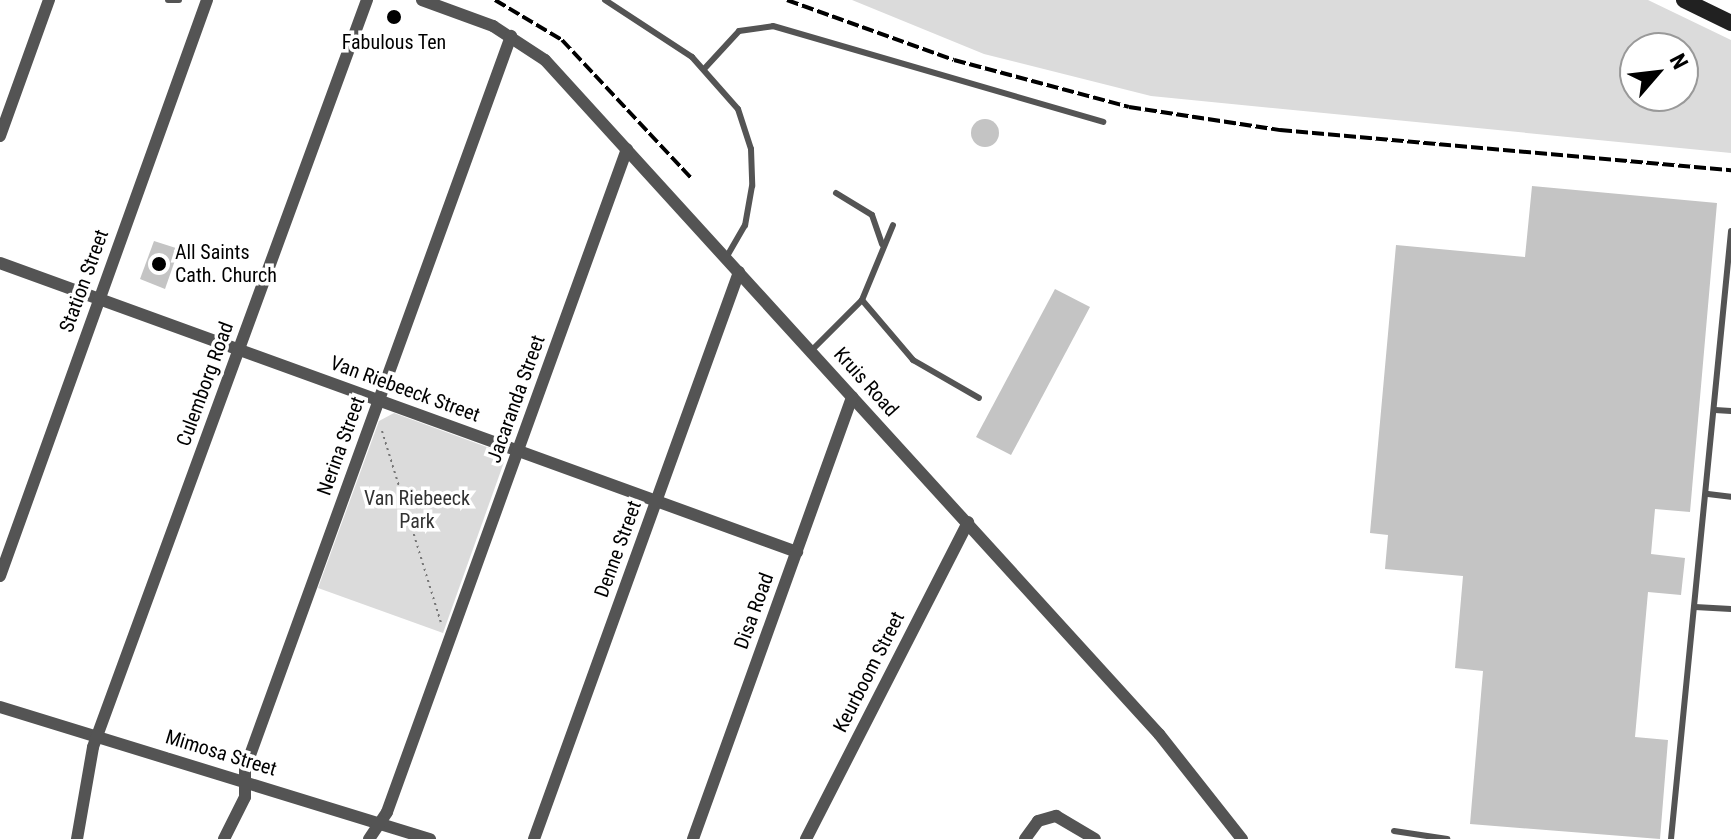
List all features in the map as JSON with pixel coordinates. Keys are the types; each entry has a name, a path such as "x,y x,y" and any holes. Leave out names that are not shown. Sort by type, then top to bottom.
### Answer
{"main road":[{"path":"1684,0 1731,23"}],"street":[{"path":"0,136 49,0"},
{"name":"Station Street","path":"0,576 207,0"},
{"name":"Culemborg Road","path":"77,839 98,737 367,0"},
{"name":"Kruis Road","path":"422,0 511,36 545,60 1185,764 1242,839"},
{"name":"Nerina Street","path":"224,839 245,797 245,781 511,36"},
{"name":"Jacaranda Street","path":"369,839 380,823 448,643 627,149"},
{"name":"Van Riebeeck Street","path":"0,263 239,350 377,407 519,451 797,552"},
{"name":"Denne Street","path":"534,839 739,272"},
{"name":"Disa Road","path":"693,839 852,397"},
{"name":"Keurboom Street","path":"806,839 968,522"},
{"name":"Mimosa Street","path":"0,707 430,839"},
{"path":"1025,839 1038,821 1056,816 1095,839"}],"lane":[{"path":"168,0 179,0"},
{"path":"605,0 705,68 738,109 751,149 750,205 726,258"},
{"path":"705,68 739,31 773,26 1103,122"},
{"path":"836,193 872,215 882,244"},
{"path":"811,351 862,300 882,244 893,225"},
{"path":"1671,839 1708,494 1731,231"},
{"path":"862,300 913,360 979,398"},
{"path":"1715,410 1731,411"},
{"path":"1708,494 1731,497"},
{"path":"1695,607 1731,609"},
{"path":"1394,831 1447,839"}],"path":[{"path":"377,407 448,643"}],"green space":[{"path":"852,0 1648,0 1731,40 1731,153 1151,96 984,54"},
{"name":"Van Riebeeck Park","path":"394,413 495,450 504,462 443,633 318,588 379,421"}],"building":[{"path":"985,119 995,123 999,133 995,143 985,147 975,143 971,133 975,123"},
{"path":"1532,186 1717,203 1690,512 1655,509 1651,554 1685,558 1681,595 1648,592 1635,737 1668,740 1660,839 1470,824 1483,671 1455,668 1463,576 1385,569 1388,535 1370,533 1396,245 1525,257"},
{"name":"All Saints Cath. Church","path":"154,241 179,249 165,289 140,279"},
{"path":"1055,289 1090,307 1011,455 976,437"}],"railway":[{"path":"495,0 562,40 691,178"},
{"path":"787,0 954,60 1129,107 1280,130 1731,170"}],"place":[{"name":"Fabulous Ten","path":"394,17"},
{"name":"All Saints Cath. Church","path":"159,264"}]}
